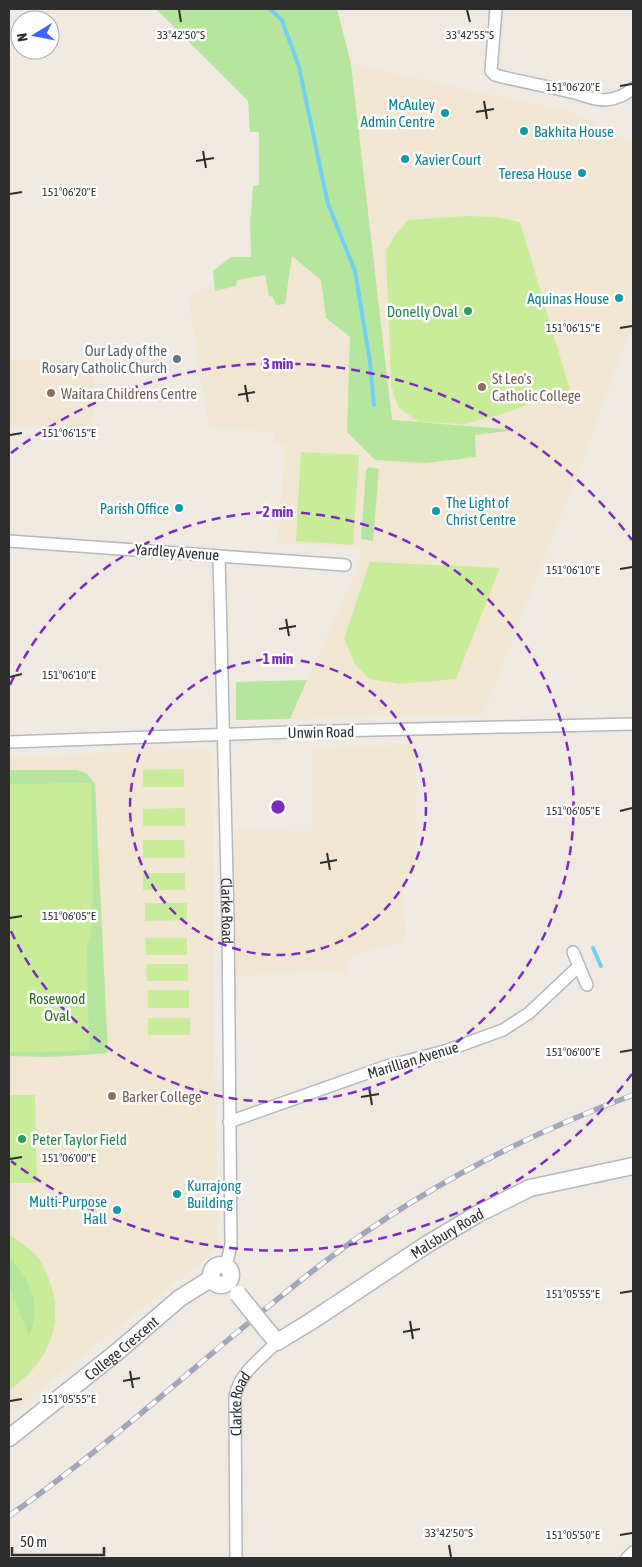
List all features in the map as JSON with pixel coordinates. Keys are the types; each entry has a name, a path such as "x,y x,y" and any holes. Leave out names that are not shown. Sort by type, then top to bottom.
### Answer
{"street":[{"path":"496,9 491,70 495,75 576,93 593,99 604,100 614,98 629,92 633,88"},
{"name":"Yardley Avenue","path":"9,541 345,565"},
{"name":"Clarke Road","path":"219,556 228,918 231,1245 226,1266"},
{"name":"Unwin Road","path":"9,742 633,724"},
{"path":"573,952 587,985"},
{"name":"Marillian Avenue","path":"229,1122 387,1066 445,1051 503,1030 528,1013 579,966"},
{"name":"Malsbury Road","path":"277,1342 426,1245 476,1215 530,1188 633,1166"},
{"name":"College Crescent","path":"9,1438 117,1352 180,1298 212,1278 213,1269 219,1266 226,1266"},
{"path":"226,1266 231,1272 233,1289"},
{"path":"212,1278 217,1284 233,1289 277,1342"},
{"name":"Clarke Road","path":"236,1558 235,1396 242,1378 277,1342"},
{"path":"627,1558 633,1552"}],"shaded area":[{"name":"St Leo's Catholic College","path":"337,9 352,64 570,112 633,142 633,336 628,334 591,439 483,715 290,719 361,559 360,549 278,542 285,445 274,444 274,431 209,429 188,296 293,251"},
{"name":"Waitara Childrens Centre","path":"9,360 95,361 93,425 9,426"},
{"path":"415,745 415,874 403,875 406,941 348,957 348,972 236,975 234,830 313,831 313,747"},
{"name":"Barker College","path":"208,749 213,754 214,1044 218,1248 9,1414 9,757"}],"green space":[{"path":"156,9 337,9 351,64 392,420 515,430 475,435 476,457 426,463 375,460 347,432 350,337 326,318 321,280 292,256 285,304 276,305 273,297 269,296 265,275 237,280 236,286 215,291 213,271 231,257 251,257 250,219 253,186 259,185 259,132 250,132 248,101"},
{"name":"Donelly Oval","path":"466,216 496,217 520,222 570,390 499,415 464,424 419,422 398,407 391,385 386,251 396,234 408,220"},
{"path":"301,452 359,455 353,545 296,541"},
{"path":"369,467 379,469 373,541 361,539 366,471"},
{"path":"370,562 500,568 456,679 400,684 369,679 355,664 344,638"},
{"path":"307,680 290,719 236,720 236,682"},
{"path":"184,769 184,787 143,787 143,770"},
{"name":"Rosewood Oval","path":"9,770 77,770 87,774 95,784 108,1053 52,1057 9,1056"},
{"name":"Rosewood Oval","path":"91,783 93,903 90,903 92,926 87,947 89,1051 9,1052 9,784"},
{"path":"185,808 185,826 143,826 143,809"},
{"path":"143,840 184,840 185,858 143,858"},
{"path":"143,873 185,873 185,890 143,890"},
{"path":"145,903 187,903 187,920 145,921"},
{"path":"145,938 187,938 187,955 146,955"},
{"path":"146,964 188,964 188,981 147,981"},
{"path":"148,990 189,990 189,1008 148,1008"},
{"path":"148,1018 190,1018 190,1035 148,1035"},
{"name":"Peter Taylor Field","path":"9,1095 35,1095 37,1183 9,1183"},
{"path":"9,1235 29,1249 39,1259 49,1280 54,1297 55,1313 54,1328 42,1356 22,1380 9,1390"},
{"path":"9,1235 29,1249 39,1259 49,1280 54,1297 55,1313 54,1328 42,1356 22,1380 9,1390 9,1287 29,1336 33,1326 34,1304 32,1294 23,1274 9,1258"}],"waterway":[{"path":"270,9 282,20 299,67 328,204 355,271 370,362 374,405"},
{"path":"593,948 601,966"}],"railway":[{"path":"9,1516 89,1456 283,1294 323,1263 396,1212 433,1189 511,1147 551,1128 633,1095"}],"place":[{"name":"McAuley Admin Centre","path":"445,113"},
{"name":"Bakhita House","path":"524,131"},
{"name":"Xavier Court","path":"405,159"},
{"name":"Teresa House","path":"582,173"},
{"name":"Aquinas House","path":"619,298"},
{"name":"Donelly Oval","path":"468,311"},
{"name":"Our Lady of the Rosary Catholic Church","path":"177,359"},
{"name":"St Leo's Catholic College","path":"482,387"},
{"name":"Waitara Childrens Centre","path":"51,393"},
{"name":"Parish Office","path":"179,508"},
{"name":"The Light of Christ Centre","path":"436,511"},
{"name":"Barker College","path":"112,1096"},
{"name":"Peter Taylor Field","path":"22,1139"},
{"name":"Kurrajong Building","path":"177,1194"},
{"name":"Multi-Purpose Hall","path":"117,1210"}]}
